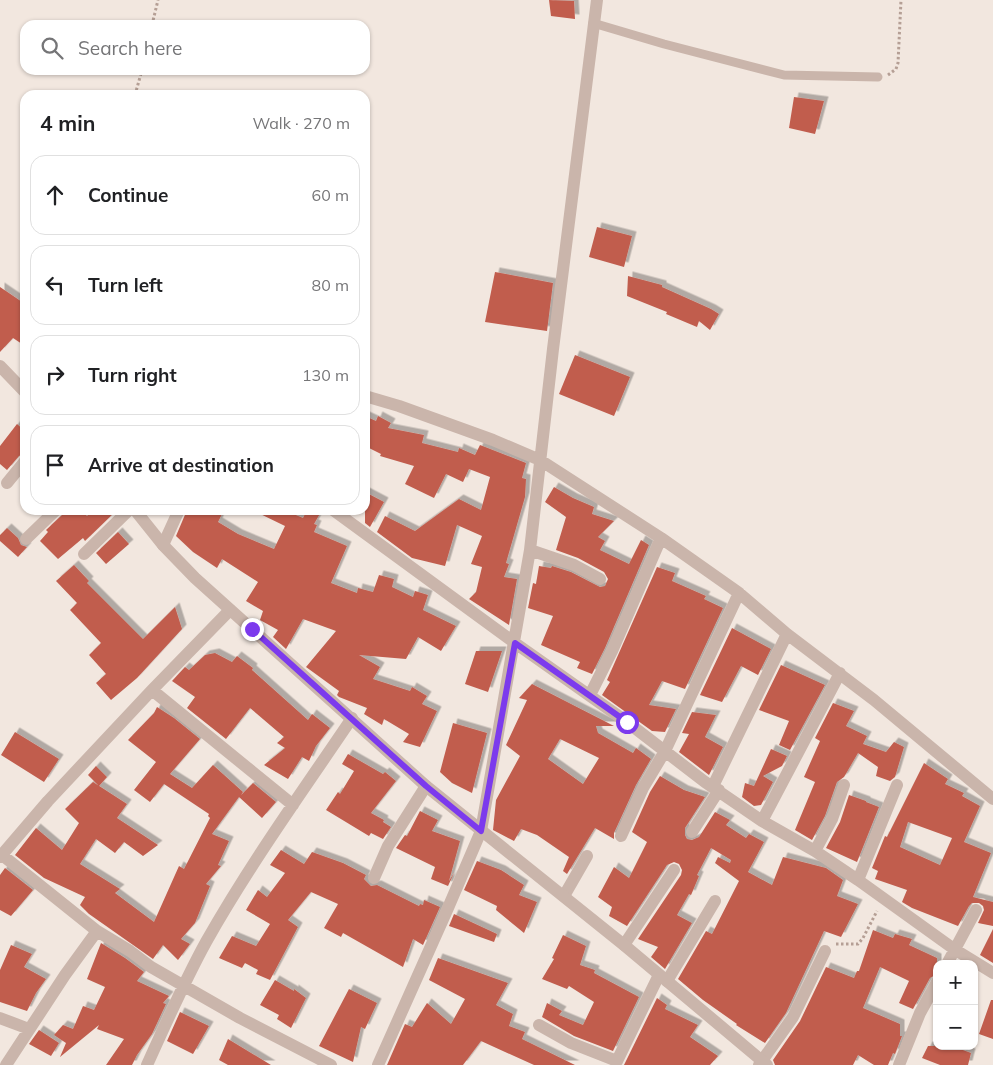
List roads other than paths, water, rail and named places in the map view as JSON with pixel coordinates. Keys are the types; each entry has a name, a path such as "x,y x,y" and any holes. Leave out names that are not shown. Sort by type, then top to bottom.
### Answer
{"street":[{"path":"378,1065 481,831 530,550 597,0"},
{"path":"0,366 20,387"},
{"path":"370,397 493,440 540,460 661,538 739,593 787,634 840,673 993,798"},
{"path":"7,483 20,467"},
{"path":"26,539 51,515"},
{"path":"84,554 124,515"},
{"path":"139,515 163,545 230,610 426,786 624,945 763,1064 793,1017 825,951"},
{"path":"163,545 178,515"},
{"path":"340,515 515,643 590,695 698,777 762,820 815,851 954,949 993,973"},
{"path":"590,695 612,651 661,538"},
{"path":"530,550 574,565 600,579"},
{"path":"621,836 644,788 665,751 739,593"},
{"path":"230,610 152,690 48,802 1,856 97,931 130,950 151,967 240,1018 331,1065"},
{"path":"692,832 716,788 787,634"},
{"path":"762,820 840,673"},
{"path":"152,690 293,805"},
{"path":"146,1065 183,985 231,901 352,718"},
{"path":"858,880 897,784"},
{"path":"815,851 832,819 844,785"},
{"path":"374,878 388,846 426,786"},
{"path":"564,896 587,856"},
{"path":"624,945 674,870"},
{"path":"539,1025 571,1043 618,1063 663,978 715,901"},
{"path":"948,960 976,910"},
{"path":"6,1065 97,931"},
{"path":"899,1065 920,1013 933,989"},
{"path":"0,1018 29,1029"}],"lane":[{"path":"593,23 664,44 784,75 878,77"}]}
